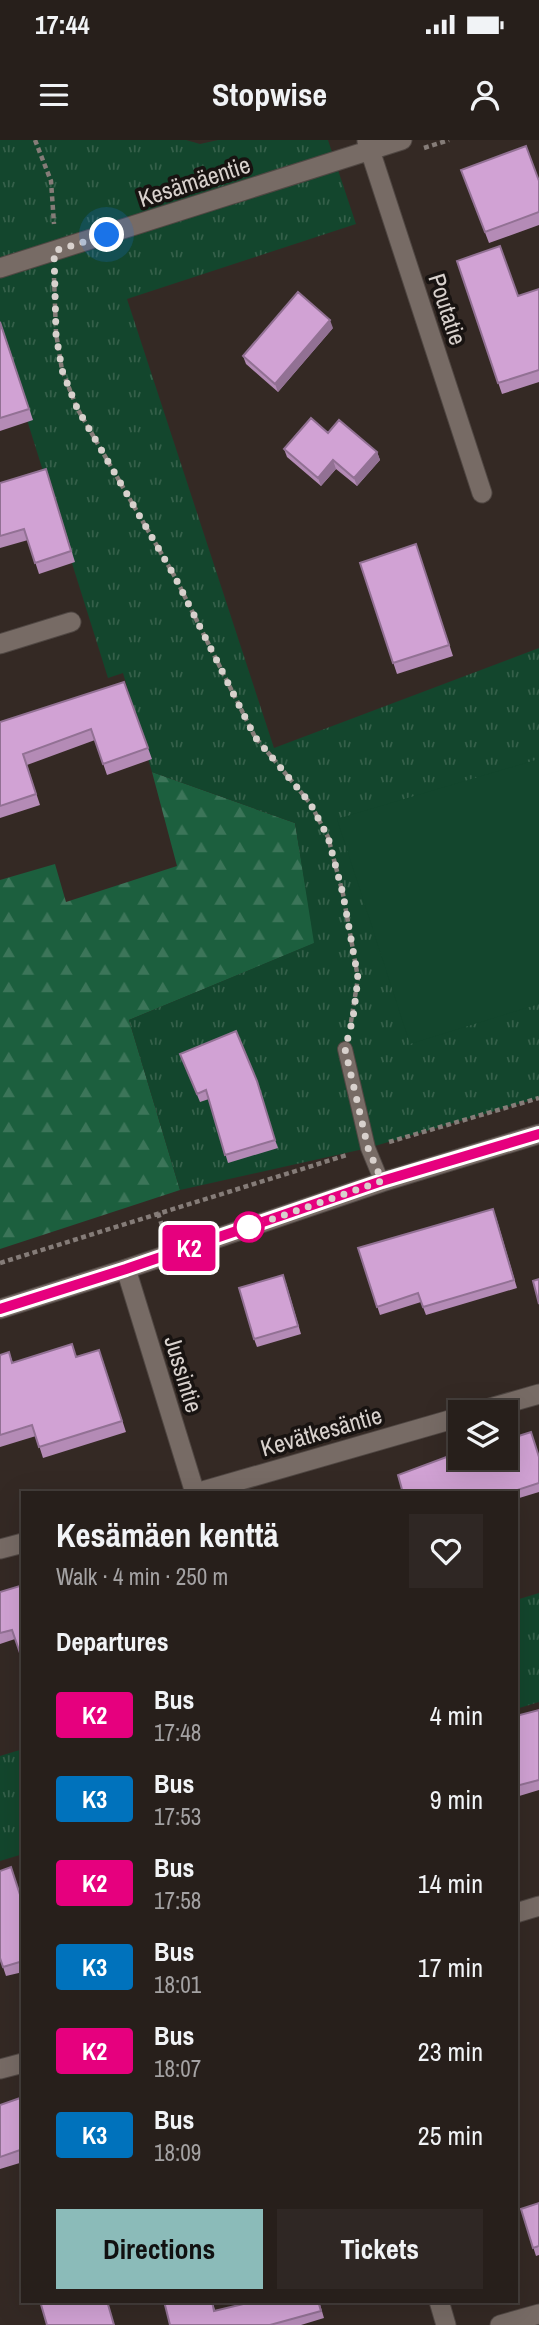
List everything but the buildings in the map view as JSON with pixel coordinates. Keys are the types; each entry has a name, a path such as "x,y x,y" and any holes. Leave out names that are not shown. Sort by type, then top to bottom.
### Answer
{"street":[{"name":"Kesämäentie","path":"0,268 368,145 402,140"},
{"name":"Poutatie","path":"368,145 482,493"},
{"path":"0,644 71,622"},
{"path":"0,1309 126,1269 382,1181 539,1134"},
{"name":"Jussintie","path":"126,1269 195,1491"},
{"path":"518,1400 539,1394"},
{"name":"Kevätkesäntie","path":"203,1491 448,1420"},
{"path":"0,1549 21,1544"},
{"path":"518,1912 539,1906"},
{"path":"0,2069 21,2064"},
{"path":"440,2303 446,2325"},
{"path":"500,2325 539,2314"}],"lane":[{"path":"345,1049 368,1148 382,1181"}],"path":[{"path":"35,140 51,181 56,334 62,370 77,408 175,577 255,737 310,803 328,837 343,894 358,978 353,1018 345,1049"},
{"path":"0,1262 539,1098"}],"green space":[{"path":"0,140 186,140 200,144 218,140 328,140 356,224 127,299 274,748 539,648 539,1098 368,1148 180,1190 129,1020 314,943 295,823 152,772 123,673 108,678 0,334"},
{"path":"539,759 539,1004 410,1044 337,819"},
{"path":"152,772 295,823 315,943 129,1020 180,1190 0,1249 0,880 55,864 66,902 177,866"},
{"path":"539,1593 539,1702 518,1708 518,1599"},
{"path":"21,1750 21,1855 0,1861 0,1756"}],"bus line":[{"name":"K2","path":"0,1309 126,1269 382,1181 539,1134"}],"route":[{"path":"107,235 54,251 56,334 62,370 77,408 175,577 255,737 310,803 328,837 343,894 358,978 353,1018 345,1049 368,1148 382,1181 241,1230 249,1227"}]}
